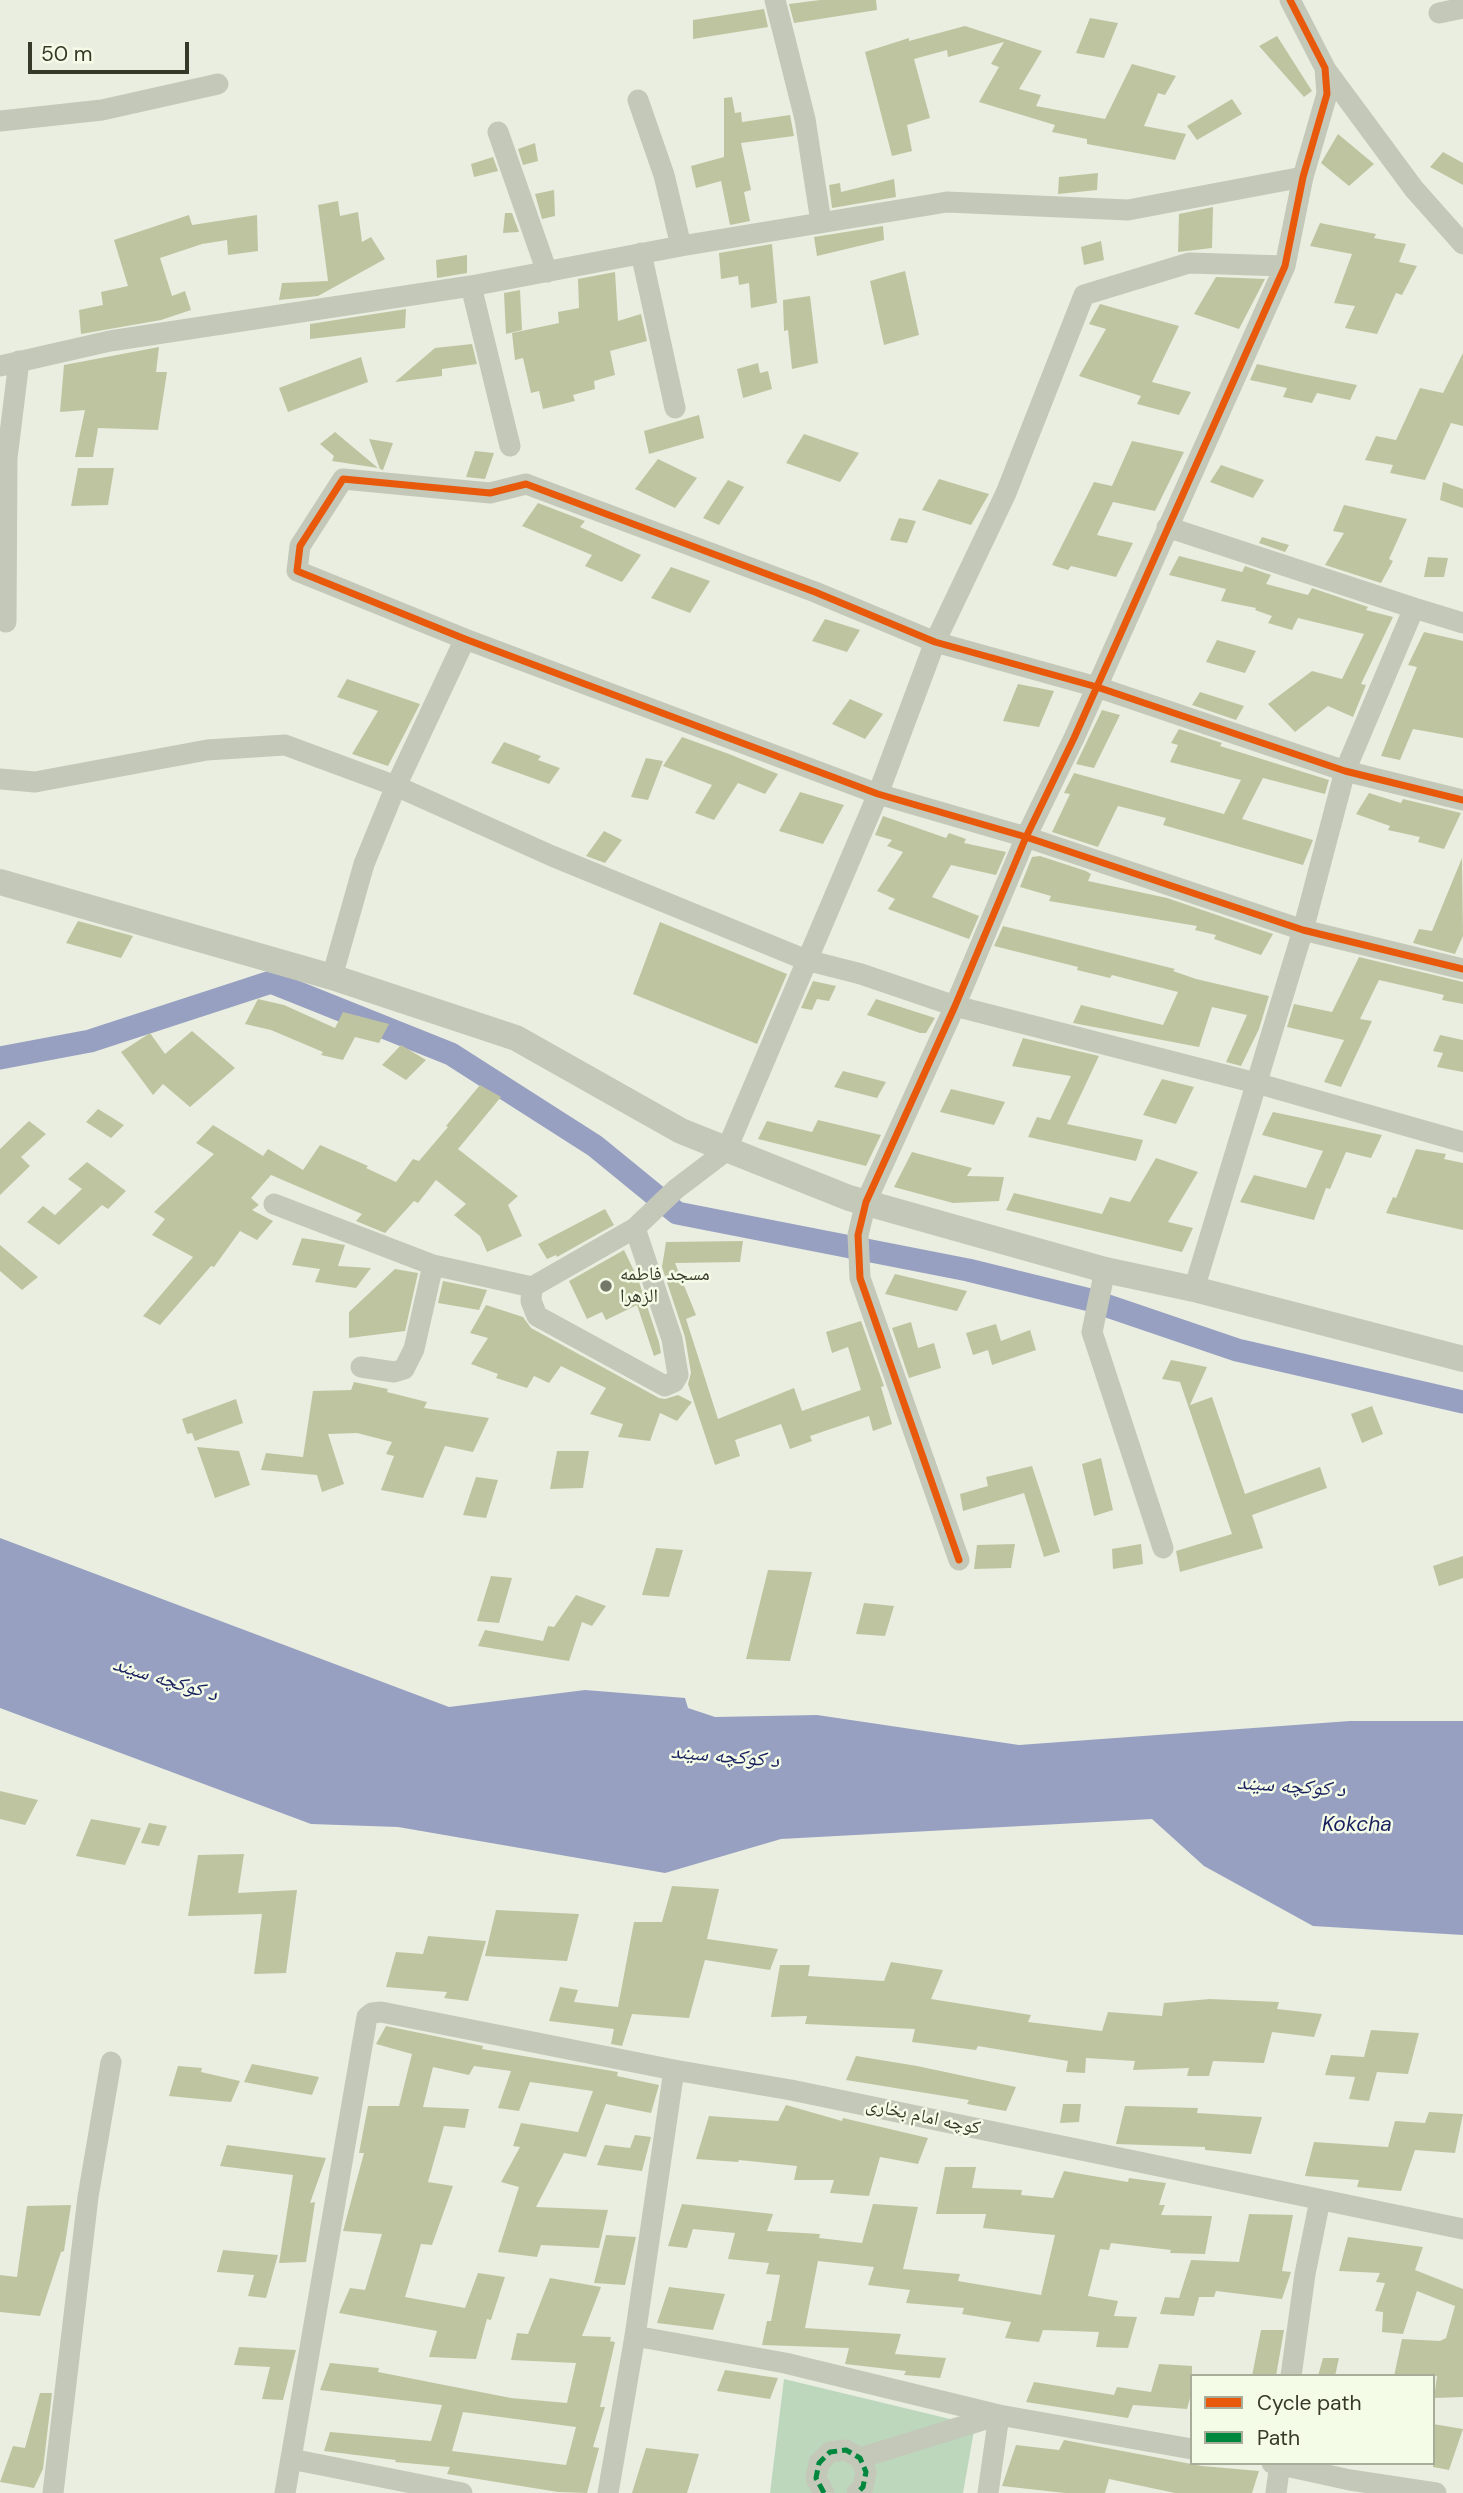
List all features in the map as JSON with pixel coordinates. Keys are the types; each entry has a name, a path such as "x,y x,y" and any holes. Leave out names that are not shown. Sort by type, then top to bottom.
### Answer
{"street":[{"path":"775,0 805,119 821,222"},
{"path":"1290,0 1325,68 1414,190 1463,244"},
{"path":"1439,13 1463,8"},
{"path":"958,1560 860,1278 858,1235 866,1202 955,1006 1026,837 1097,687 1285,266 1303,177 1327,94 1325,68"},
{"path":"0,121 102,110 218,84"},
{"path":"638,100 664,175 681,246"},
{"path":"498,132 547,272"},
{"path":"6,622 9,364 110,341 471,286 641,253 947,202 1128,210 1303,177"},
{"path":"641,253 675,408"},
{"path":"274,1204 433,1265 532,1287 635,1228 677,1189 726,1151 878,794 935,642 1006,493 1084,295 1189,263 1285,266"},
{"path":"471,286 510,446"},
{"path":"1463,800 1345,771 1097,687 935,642 815,592 526,484 490,493 343,479 300,546 297,571 465,639 878,794 1026,837 1303,930 1463,969"},
{"path":"1167,527 1463,623"},
{"path":"1194,1289 1303,930 1345,771 1414,608"},
{"path":"332,976 364,864 396,786 465,639"},
{"path":"0,779 35,782 207,750 285,745 396,786 552,856 806,960 860,974 955,1006 1256,1083 1463,1142"},
{"path":"0,882 332,976 516,1038 681,1131 726,1151 1102,1282 1194,1289 1463,1359"},
{"path":"532,1287 531,1301 537,1316 665,1386 674,1382 678,1375 672,1339 635,1228"},
{"path":"361,1367 394,1372 404,1369 414,1349 433,1265"},
{"path":"1102,1282 1092,1332 1163,1548"},
{"name":"کوچه امام بخاری","path":"291,2459 367,2017 381,2012 674,2070 791,2090 1463,2229"},
{"path":"53,2493 88,2197 111,2062"},
{"path":"608,2493 635,2336 674,2070"},
{"path":"1291,2374 1305,2274 1320,2200"},
{"path":"635,2336 785,2363 999,2415 1190,2449"},
{"path":"860,2458 999,2415"},
{"path":"988,2493 999,2415"},
{"path":"824,2493 816,2478 819,2463 830,2452 846,2450 860,2458 866,2472 863,2487 857,2493"},
{"path":"285,2493 291,2459 463,2493"},
{"path":"1276,2493 1277,2465"},
{"path":"1282,2465 1436,2493"}],"green space":[{"path":"784,2379 975,2425 963,2493 770,2493"}],"water":[{"name":"Kokcha","path":"0,1538 449,1707 585,1690 685,1698 688,1708 715,1717 817,1715 1019,1745 1350,1721 1463,1721 1463,1935 1313,1926 1204,1866 1152,1819 781,1839 665,1873 398,1827 311,1824 0,1708"}],"building":[{"path":"820,0 876,0 877,10 794,23 789,4"},
{"path":"764,9 768,27 693,39 693,20"},
{"path":"1090,18 1118,23 1104,58 1076,53"},
{"path":"965,26 1042,51 1019,89 1041,95 1036,106 1105,119 1132,64 1176,76 1165,95 1158,93 1144,126 1186,134 1175,160 1087,144 1087,139 1052,132 1055,125 979,102 999,67 991,64 1004,42 948,57 947,50 914,59 930,118 907,125 912,151 892,156 865,52 909,38 909,41"},
{"path":"1277,36 1312,91 1304,97 1259,46"},
{"path":"732,97 735,113 741,112 742,122 790,115 794,136 741,143 751,190 744,192 750,221 730,225 721,181 696,188 691,166 724,157 724,98"},
{"path":"1232,99 1242,114 1197,140 1187,126"},
{"path":"1338,134 1374,164 1349,186 1321,163"},
{"path":"535,143 538,161 523,165 518,149"},
{"path":"1443,152 1463,163 1463,185 1430,167"},
{"path":"493,157 498,171 474,177 471,164"},
{"path":"1098,173 1097,190 1058,194 1059,177"},
{"path":"894,179 896,197 832,208 829,185 840,183 841,192"},
{"path":"554,190 555,216 542,219 535,194"},
{"path":"338,201 340,216 358,212 362,242 371,237 385,259 318,296 279,300 282,283 328,281 318,205"},
{"path":"1213,207 1212,248 1178,252 1179,214"},
{"path":"505,213 512,213 519,232 503,233"},
{"path":"189,215 192,225 257,215 258,251 228,255 227,240 202,244 160,258 172,296 185,291 191,310 161,320 81,334 79,310 103,305 101,292 128,286 114,240"},
{"path":"1320,223 1376,234 1374,238 1406,244 1399,262 1417,266 1402,295 1396,293 1377,334 1345,328 1355,306 1334,303 1352,254 1310,246"},
{"path":"883,226 884,240 817,256 814,237"},
{"path":"1101,241 1104,260 1084,265 1081,247"},
{"path":"772,244 777,303 751,308 749,283 739,285 738,276 721,279 719,253"},
{"path":"467,255 467,273 437,278 436,260"},
{"path":"905,271 919,335 884,345 870,281"},
{"path":"615,272 618,321 641,314 647,341 610,351 615,375 594,381 595,389 573,395 575,401 543,409 539,391 531,393 523,358 515,360 512,333 559,323 558,312 579,308 578,279"},
{"path":"1216,277 1265,279 1239,329 1194,314"},
{"path":"520,290 522,330 506,334 504,293"},
{"path":"810,296 818,363 792,369 788,330 784,331 783,300"},
{"path":"1100,304 1179,326 1152,382 1191,392 1179,415 1137,404 1141,396 1079,376 1106,329 1089,324"},
{"path":"406,309 405,328 310,339 310,324"},
{"path":"472,344 477,364 442,369 442,376 395,382 435,348"},
{"path":"159,347 156,372 167,372 158,430 98,428 93,457 75,457 85,410 60,412 64,365"},
{"path":"1463,353 1463,426 1451,423 1425,480 1390,473 1393,465 1365,460 1376,436 1396,440 1420,388 1443,393"},
{"path":"361,357 368,382 288,412 279,388"},
{"path":"758,363 760,373 768,371 772,389 743,398 737,369"},
{"path":"1257,364 1357,385 1350,400 1317,393 1312,403 1283,397 1287,388 1250,380"},
{"path":"699,415 704,438 649,454 644,431"},
{"path":"335,432 378,468 332,461 334,456 320,444"},
{"path":"804,434 859,453 840,482 786,463"},
{"path":"369,439 393,443 383,470 380,469"},
{"path":"1132,441 1184,452 1155,511 1113,502 1097,535 1133,543 1116,577 1071,566 1068,570 1052,565 1094,482 1112,486"},
{"path":"475,451 494,453 485,479 466,477"},
{"path":"658,459 697,478 675,508 635,489"},
{"path":"1221,465 1264,480 1253,498 1210,482"},
{"path":"78,468 114,468 108,505 71,506"},
{"path":"939,479 989,494 971,525 922,510"},
{"path":"728,480 744,487 719,525 703,518"},
{"path":"1443,482 1463,489 1463,508 1440,500"},
{"path":"538,503 585,521 580,527 641,555 622,582 585,566 592,555 522,526"},
{"path":"1344,505 1407,519 1389,559 1393,561 1381,583 1325,565 1344,533 1333,531"},
{"path":"899,518 916,521 907,543 890,540"},
{"path":"1262,537 1289,545 1285,552 1259,543"},
{"path":"1179,556 1242,572 1245,566 1271,575 1266,584 1308,595 1312,588 1368,607 1366,610 1393,617 1361,684 1366,685 1353,717 1328,706 1295,732 1268,704 1312,671 1342,679 1364,634 1298,618 1292,630 1268,623 1272,616 1255,610 1256,608 1221,601 1226,589 1169,575"},
{"path":"1428,557 1448,558 1444,577 1424,577"},
{"path":"671,567 710,581 690,613 651,598"},
{"path":"825,619 860,630 847,652 812,641"},
{"path":"1424,632 1463,641 1463,738 1413,729 1400,760 1381,756 1417,667 1408,665"},
{"path":"1217,640 1256,651 1245,673 1206,662"},
{"path":"347,679 420,704 388,766 352,754 378,711 337,697"},
{"path":"1018,684 1054,691 1039,727 1003,721"},
{"path":"1200,692 1244,706 1236,720 1192,705"},
{"path":"850,699 883,714 865,739 832,724"},
{"path":"1102,710 1120,715 1094,768 1076,764"},
{"path":"1179,729 1222,743 1220,746 1329,780 1325,794 1263,778 1242,819 1313,840 1303,865 1163,825 1166,818 1118,806 1098,847 1052,832 1070,794 1064,793 1074,773 1224,814 1241,780 1170,762 1178,745 1171,743"},
{"path":"682,737 778,774 765,794 738,783 714,820 695,813 712,785 663,766"},
{"path":"504,742 541,756 538,760 560,768 549,784 491,763"},
{"path":"646,758 663,761 648,800 631,797"},
{"path":"800,792 844,805 823,844 779,831"},
{"path":"1369,793 1401,803 1403,799 1461,813 1444,849 1418,842 1420,837 1388,830 1390,826 1356,814"},
{"path":"883,816 946,838 949,833 966,839 964,843 1006,852 996,875 951,865 932,897 979,916 969,939 888,909 895,899 877,891 903,852 887,846 892,840 875,835"},
{"path":"604,831 622,840 605,863 586,856"},
{"path":"1040,856 1086,871 1091,874 1088,881 1167,898 1273,934 1261,955 1214,939 1216,935 1195,930 1197,926 1049,901 1051,896 1020,887 1032,857"},
{"path":"1462,858 1463,936 1455,954 1413,943 1419,929 1432,931"},
{"path":"78,921 133,936 121,958 66,943"},
{"path":"660,922 787,974 757,1044 633,994"},
{"path":"1003,926 1175,969 1173,971 1196,979 1269,996 1259,1029 1241,1066 1226,1062 1247,1015 1212,1007 1199,1047 1073,1023 1081,1005 1163,1025 1178,992 1112,975 1110,978 1077,970 1078,967 994,946"},
{"path":"1359,957 1463,982 1463,1004 1442,1000 1444,995 1379,980 1360,1019 1372,1021 1341,1087 1324,1082 1344,1040 1287,1027 1294,1004 1332,1012"},
{"path":"813,981 836,986 829,1001 817,999 812,1010 801,1008"},
{"path":"258,999 284,1005 335,1028 343,1012 389,1024 379,1043 355,1037 343,1060 321,1055 323,1052 271,1030 245,1024"},
{"path":"876,999 935,1018 926,1033 920,1033 867,1015"},
{"path":"192,1031 235,1068 190,1107 163,1084 153,1095 121,1052 150,1033 165,1054"},
{"path":"1440,1035 1463,1040 1463,1072 1437,1067 1443,1053 1433,1051"},
{"path":"1023,1038 1099,1056 1067,1124 1143,1140 1136,1161 1028,1137 1037,1117 1050,1120 1071,1076 1012,1066"},
{"path":"401,1045 426,1060 406,1080 382,1065"},
{"path":"843,1071 886,1082 877,1098 834,1087"},
{"path":"1162,1079 1194,1087 1176,1124 1143,1115"},
{"path":"480,1085 501,1097 458,1149 518,1196 508,1205 522,1236 487,1252 480,1236 454,1215 466,1204 436,1180 418,1203 414,1201 385,1233 356,1221 362,1214 271,1175 251,1198 259,1205 252,1210 273,1221 257,1240 240,1231 214,1267 211,1266 160,1325 143,1316 193,1257 152,1235 165,1219 154,1212 214,1154 196,1143 213,1125 263,1156 268,1149 303,1170 320,1145 368,1166 366,1168 396,1182 413,1159 419,1161"},
{"path":"951,1089 1005,1102 994,1125 940,1112"},
{"path":"98,1109 124,1125 111,1138 86,1122"},
{"path":"1273,1112 1382,1135 1371,1158 1346,1152 1330,1189 1326,1188 1314,1220 1240,1202 1254,1175 1306,1188 1323,1151 1262,1135"},
{"path":"818,1120 881,1135 866,1166 758,1139 767,1121 812,1132"},
{"path":"29,1121 46,1134 21,1157 30,1166 0,1195 0,1149"},
{"path":"1416,1149 1446,1154 1444,1159 1463,1163 1463,1230 1386,1213 1393,1197 1396,1198"},
{"path":"912,1152 972,1168 967,1176 1004,1177 999,1201 953,1203 894,1187"},
{"path":"1156,1158 1198,1172 1168,1222 1193,1228 1182,1252 1006,1210 1014,1193 1102,1214 1110,1197 1130,1202"},
{"path":"87,1162 126,1191 108,1209 102,1205 59,1245 27,1222 43,1206 55,1215 82,1189 68,1179"},
{"path":"605,1209 614,1225 557,1257 556,1255 547,1259 538,1244"},
{"path":"302,1238 345,1245 338,1266 371,1268 356,1288 315,1282 320,1269 292,1265"},
{"path":"743,1241 740,1262 675,1263 696,1315 686,1319 718,1419 794,1388 802,1411 861,1390 848,1347 832,1353 826,1332 861,1321 884,1386 881,1387 892,1424 873,1431 869,1416 810,1436 812,1441 790,1449 781,1424 735,1440 740,1456 715,1465 688,1384 691,1373 685,1337 662,1267 666,1242"},
{"path":"0,1245 38,1277 22,1290 0,1271"},
{"name":"مسجد فاطمه الزهرا","path":"624,1250 638,1279 659,1342 661,1353 654,1356 637,1305 606,1320 602,1312 587,1319 569,1281"},
{"path":"395,1269 418,1273 405,1331 349,1338 349,1312"},
{"path":"895,1274 967,1291 957,1311 885,1294"},
{"path":"443,1281 487,1290 479,1310 438,1303"},
{"path":"486,1305 523,1317 531,1328 659,1398 678,1395 692,1402 677,1421 660,1413 650,1441 618,1437 623,1424 590,1414 606,1388 561,1366 549,1383 534,1376 527,1388 496,1378 498,1374 471,1364 488,1338 470,1333"},
{"path":"911,1322 918,1348 934,1343 941,1368 909,1378 892,1328"},
{"path":"996,1324 1001,1341 1030,1330 1036,1350 992,1365 988,1350 973,1355 966,1333"},
{"path":"1171,1360 1207,1367 1190,1405 1212,1397 1245,1494 1320,1467 1327,1488 1252,1515 1263,1548 1180,1572 1176,1551 1232,1534 1180,1382 1162,1379"},
{"path":"354,1382 388,1389 387,1392 427,1402 424,1408 489,1418 473,1452 445,1446 423,1498 381,1490 394,1456 386,1454 392,1442 357,1433 328,1434 344,1484 322,1492 317,1475 261,1470 266,1453 303,1457 313,1391 351,1390"},
{"path":"236,1399 243,1423 195,1441 192,1433 187,1434 182,1419"},
{"path":"1372,1406 1383,1434 1362,1443 1351,1414"},
{"path":"197,1447 239,1451 250,1485 215,1498"},
{"path":"557,1451 589,1451 583,1488 550,1489"},
{"path":"1101,1458 1113,1510 1094,1516 1082,1464"},
{"path":"1032,1466 1060,1552 1044,1557 1024,1493 963,1511 960,1494 988,1486 986,1477"},
{"path":"476,1477 498,1480 486,1518 463,1515"},
{"path":"1015,1544 1011,1568 974,1569 977,1545"},
{"path":"1141,1544 1143,1564 1113,1569 1112,1549"},
{"path":"656,1548 683,1550 669,1597 642,1595"},
{"path":"1463,1556 1463,1578 1439,1586 1433,1566"},
{"path":"768,1570 812,1572 790,1661 746,1659"},
{"path":"491,1576 512,1578 499,1623 477,1621"},
{"path":"576,1595 606,1606 592,1626 582,1622 569,1661 478,1646 485,1630 543,1641 548,1626 554,1627"},
{"path":"864,1603 894,1606 885,1636 856,1634"},
{"path":"0,1791 38,1800 25,1825 0,1819"},
{"path":"91,1819 141,1828 125,1865 76,1856"},
{"path":"149,1823 167,1826 159,1846 141,1843"},
{"path":"244,1854 238,1893 297,1890 286,1973 254,1974 262,1914 188,1916 198,1855"},
{"path":"672,1886 719,1889 707,1939 778,1949 770,1970 705,1960 689,2018 632,2014 622,2046 611,2044 614,2029 549,2021 560,1987 578,1990 574,2002 618,2007 634,1922 662,1922"},
{"path":"496,1910 579,1914 567,1961 485,1956"},
{"path":"428,1936 486,1941 468,2001 444,1998 447,1992 386,1987 396,1952 423,1954"},
{"path":"891,1962 943,1970 931,1999 1031,2015 1028,2022 1102,2031 1108,2012 1162,2016 1164,2003 1210,1999 1279,2002 1277,2009 1322,2014 1314,2037 1272,2032 1264,2063 1213,2061 1209,2076 1187,2076 1189,2068 1133,2070 1135,2061 1086,2058 1085,2073 1066,2072 1068,2061 978,2046 976,2050 912,2042 915,2029 805,2024 807,2016 771,2017 780,1965 810,1965 808,1976 884,1981"},
{"path":"386,2026 483,2046 482,2049 618,2072 617,2076 659,2085 651,2113 606,2104 586,2157 564,2153 536,2207 608,2210 599,2248 541,2245 537,2257 498,2252 519,2187 501,2182 520,2147 513,2146 521,2123 578,2132 593,2091 530,2082 519,2111 498,2108 511,2071 474,2066 469,2075 433,2067 423,2107 469,2109 465,2128 444,2126 428,2182 453,2186 432,2245 421,2244 405,2297 465,2308 478,2273 505,2277 491,2320 487,2319 476,2359 429,2357 437,2331 339,2313 350,2288 365,2290 382,2234 343,2231 364,2153 359,2153 368,2106 399,2106 412,2054 376,2044"},
{"path":"1371,2030 1419,2033 1408,2074 1377,2072 1369,2101 1349,2099 1355,2077 1325,2075 1331,2055 1364,2057"},
{"path":"856,2056 1016,2087 1006,2111 967,2104 969,2100 846,2080"},
{"path":"252,2064 319,2077 312,2095 244,2082"},
{"path":"178,2066 202,2068 201,2072 240,2081 231,2102 169,2096"},
{"path":"1063,2104 1081,2104 1079,2122 1060,2123"},
{"path":"786,2105 842,2121 843,2118 928,2138 918,2164 880,2157 869,2196 830,2193 834,2180 794,2180 797,2166 696,2159 709,2116 778,2121"},
{"path":"1125,2106 1198,2108 1197,2113 1262,2117 1251,2154 1205,2150 1205,2147 1116,2144"},
{"path":"1429,2112 1463,2114 1455,2153 1415,2150 1401,2191 1357,2187 1359,2180 1305,2176 1314,2142 1388,2147 1395,2121 1425,2123"},
{"path":"635,2135 651,2137 642,2171 597,2165 605,2145 630,2148"},
{"path":"227,2145 326,2158 310,2203 315,2202 306,2262 279,2263 293,2175 220,2166"},
{"path":"945,2167 976,2167 972,2188 1022,2190 1021,2195 1053,2198 1064,2171 1128,2182 1129,2178 1166,2183 1159,2205 1165,2205 1161,2215 1212,2216 1205,2254 1170,2253 1171,2250 1111,2243 1109,2250 1100,2249 1088,2296 1118,2301 1114,2316 1137,2317 1128,2348 1096,2347 1099,2332 1043,2330 1039,2342 1005,2338 1011,2322 962,2314 964,2308 906,2303 910,2290 868,2285 874,2267 818,2261 805,2328 901,2334 895,2354 946,2358 940,2378 904,2375 906,2371 845,2364 849,2348 762,2345 767,2321 771,2321 780,2275 766,2274 769,2263 728,2259 735,2233 693,2229 687,2248 668,2246 682,2204 773,2214 767,2231 820,2234 819,2238 862,2243 873,2204 918,2207 903,2269 960,2274 958,2281 1041,2295 1055,2235 983,2228 986,2214 936,2214"},
{"path":"71,2205 64,2251 61,2252 40,2316 0,2312 0,2275 17,2277 27,2206"},
{"path":"1249,2214 1293,2215 1282,2271 1291,2272 1282,2299 1216,2291 1214,2297 1199,2297 1194,2316 1160,2314 1165,2297 1179,2298 1191,2260 1239,2262"},
{"path":"606,2235 636,2237 625,2285 594,2283"},
{"path":"1348,2237 1423,2247 1415,2270 1463,2289 1463,2397 1435,2398 1435,2374 1394,2374 1402,2339 1440,2341 1446,2338 1455,2306 1417,2291 1403,2334 1382,2332 1383,2312 1375,2311 1385,2283 1376,2282 1380,2273 1339,2271"},
{"path":"223,2250 278,2255 266,2298 248,2296 254,2275 217,2272"},
{"path":"550,2278 601,2287 582,2336 611,2337 610,2341 615,2342 600,2407 605,2407 593,2447 599,2448 587,2493 558,2492 447,2474 450,2467 324,2451 330,2432 431,2441 442,2405 320,2390 330,2363 379,2368 378,2372 511,2398 567,2403 576,2363 511,2360 517,2333 528,2334","holes":["463,2412 576,2427 566,2465 452,2451"]},
{"path":"669,2287 725,2294 713,2330 657,2323"},
{"path":"1261,2330 1284,2330 1276,2374 1252,2374"},
{"path":"239,2347 296,2350 283,2400 262,2399 270,2367 234,2365"},
{"path":"1323,2358 1339,2358 1335,2374 1319,2374"},
{"path":"1159,2364 1192,2366 1187,2409 1133,2405 1128,2418 1026,2402 1034,2382 1114,2395 1117,2387 1151,2392"},
{"path":"725,2370 778,2378 770,2399 717,2391"},
{"path":"40,2393 52,2393 43,2469 34,2488 0,2482 13,2446 25,2448"},
{"path":"1435,2424 1463,2429 1449,2470 1433,2467"},
{"path":"1064,2440 1190,2465 1259,2471 1252,2493 1175,2493 1109,2479 1105,2493 1065,2493 1002,2486 1016,2445 1059,2450"},
{"path":"646,2448 699,2454 687,2493 632,2493"}],"waterway":[{"path":"0,1058 90,1041 271,982 451,1054 595,1146 677,1213 968,1270 1090,1300 1237,1350 1463,1402"}],"marked path":[{"path":"824,2493 816,2478 819,2463 830,2452 846,2450 860,2458 866,2472 863,2487 857,2493"}],"cycle path":[{"path":"959,1560 860,1278 858,1235 866,1202 955,1006 1026,837 1074,738 1285,266 1303,177 1327,94 1325,68 1290,0"},
{"path":"1463,800 1345,771 1097,687 935,642 815,592 526,484 490,493 343,479 300,546 297,571 465,639 878,794 1026,837 1303,930 1463,969"}],"place":[{"name":"مسجد فاطمه الزهرا","path":"606,1286"}],"water label":[{"name":"د کوکچه سیند","path":"165,1680"},
{"name":"د کوکچه سیند","path":"725,1757"},
{"name":"د کوکچه سیند","path":"1291,1787"}]}
